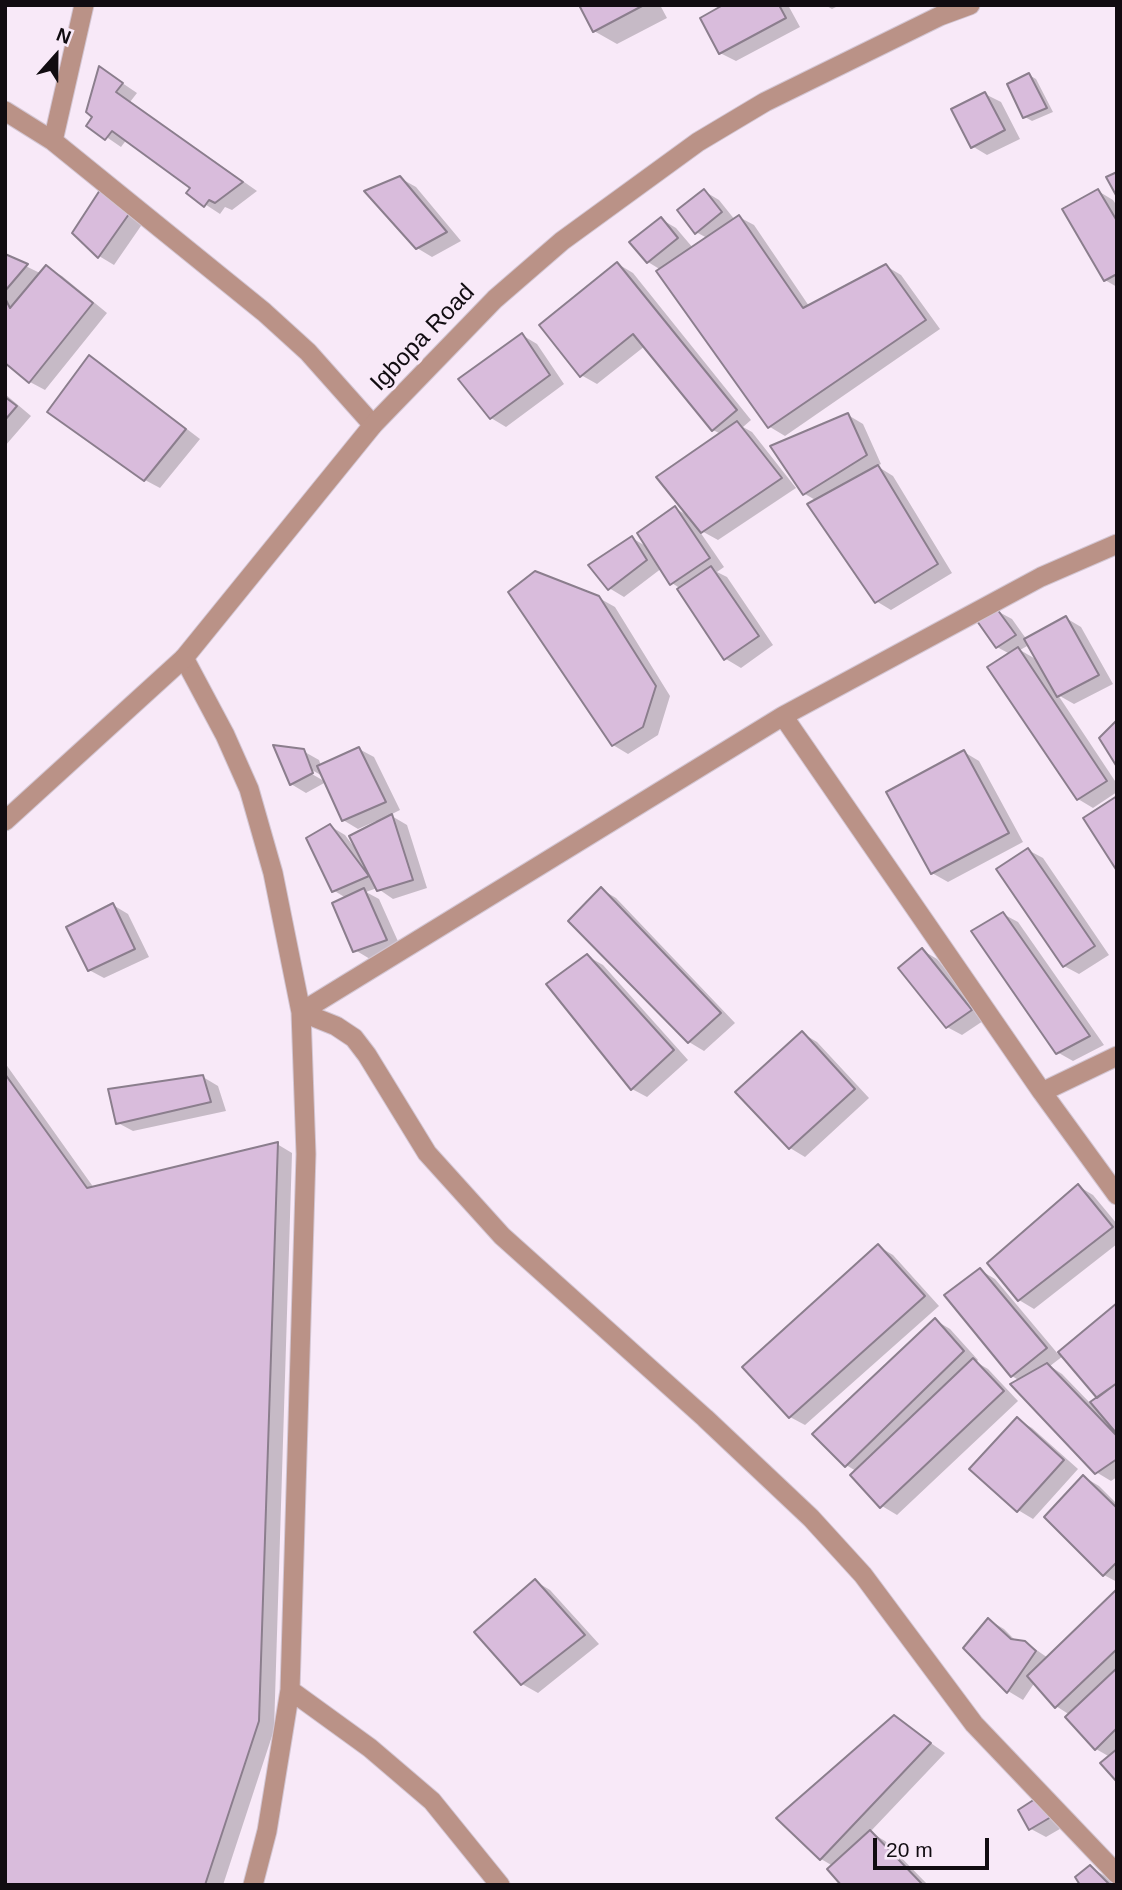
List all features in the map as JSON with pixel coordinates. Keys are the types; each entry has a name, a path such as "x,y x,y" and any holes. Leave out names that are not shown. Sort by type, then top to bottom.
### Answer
{"street":[{"path":"53,141 85,5"},
{"name":"Igbopa Road","path":"5,821 184,658 373,425 495,299 562,241 698,142 765,102 940,16 970,5"},
{"path":"5,111 53,141 264,312 308,352 373,425"},
{"path":"301,1012 783,716 1041,577 1117,544"},
{"path":"184,658 225,735 249,789 273,873 301,1012 306,1154 290,1690 267,1832 253,1885"},
{"path":"783,716 1042,1092 1117,1195"},
{"path":"301,1012 337,1026 354,1038 368,1055 427,1153 502,1236 705,1418 811,1518 863,1576 974,1724 1117,1874"},
{"path":"1042,1092 1117,1056"},
{"path":"290,1690 370,1748 432,1801 500,1885"}],"building":[{"path":"579,5 644,5 593,32"},
{"path":"723,5 779,5 786,18 719,54 700,18"},
{"path":"99,66 123,83 116,92 243,182 215,203 209,200 204,207 186,193 190,188 112,131 105,140 86,126 92,117 86,112"},
{"path":"1029,73 1047,108 1023,118 1007,84"},
{"path":"985,92 1005,130 971,148 951,109"},
{"path":"1117,172 1117,197 1106,177"},
{"path":"400,176 447,232 416,249 364,191"},
{"path":"704,189 722,212 695,234 677,210"},
{"path":"1098,189 1117,221 1117,274 1104,281 1062,209"},
{"path":"100,190 129,214 98,258 72,233"},
{"path":"739,215 803,308 886,264 926,320 768,428 656,271"},
{"path":"661,217 678,238 647,263 629,242"},
{"path":"5,254 28,264 5,291"},
{"path":"617,262 737,410 712,431 633,334 580,377 539,325"},
{"path":"46,265 93,303 29,383 5,363 5,298 10,308"},
{"path":"522,333 550,375 490,419 458,379"},
{"path":"89,355 186,429 144,481 47,412"},
{"path":"5,397 17,406 5,420"},
{"path":"848,413 867,455 803,495 770,446"},
{"path":"737,421 782,478 701,533 656,477"},
{"path":"878,465 938,564 875,603 807,504"},
{"path":"675,506 710,558 670,585 637,533"},
{"path":"632,536 647,560 608,590 588,565"},
{"path":"711,566 759,636 724,660 677,589"},
{"path":"535,571 599,596 656,686 643,727 612,746 508,592"},
{"path":"997,609 1016,635 996,648 977,621"},
{"path":"1066,616 1099,675 1057,697 1024,639"},
{"path":"1018,647 1107,781 1077,800 987,667"},
{"path":"1117,720 1117,767 1099,738"},
{"path":"273,745 304,749 313,773 290,785"},
{"path":"359,747 386,802 342,821 317,766"},
{"path":"964,750 1009,833 931,874 886,792"},
{"path":"1117,796 1117,871 1083,818"},
{"path":"392,814 413,880 377,891 349,836"},
{"path":"330,824 369,876 332,892 306,838"},
{"path":"1028,848 1095,946 1063,967 996,869"},
{"path":"601,887 721,1013 688,1043 568,921"},
{"path":"364,888 387,940 353,952 332,903"},
{"path":"113,903 135,949 88,971 66,927"},
{"path":"1003,912 1090,1036 1056,1054 971,931"},
{"path":"922,948 972,1010 946,1028 898,968"},
{"path":"587,954 674,1050 631,1090 546,984"},
{"path":"802,1031 855,1089 789,1149 735,1092"},
{"path":"5,1074 87,1188 278,1142 259,1721 205,1885 5,1885"},
{"path":"203,1075 211,1102 116,1124 108,1089"},
{"path":"1078,1184 1113,1227 1018,1301 987,1263"},
{"path":"878,1244 925,1296 789,1418 742,1367"},
{"path":"980,1268 1047,1348 1011,1377 944,1295"},
{"path":"1117,1303 1117,1383 1097,1398 1058,1352"},
{"path":"935,1318 964,1351 845,1467 812,1434"},
{"path":"973,1358 1004,1391 880,1508 850,1475"},
{"path":"1047,1363 1117,1436 1117,1459 1095,1474 1010,1384"},
{"path":"1117,1383 1117,1434 1090,1402"},
{"path":"1017,1417 1064,1460 1017,1512 969,1469"},
{"path":"1083,1475 1117,1508 1117,1562 1103,1576 1044,1517"},
{"path":"535,1579 585,1635 521,1685 474,1632"},
{"path":"1117,1589 1117,1649 1055,1708 1027,1676"},
{"path":"988,1618 1011,1639 1025,1641 1036,1651 1007,1693 963,1648"},
{"path":"1117,1668 1117,1728 1095,1750 1065,1717"},
{"path":"894,1715 931,1743 820,1860 776,1818"},
{"path":"1117,1749 1117,1782 1100,1763"},
{"path":"1035,1799 1051,1817 1029,1830 1018,1810"},
{"path":"870,1830 923,1885 841,1885 827,1869"},
{"path":"1090,1865 1110,1885 1080,1885 1075,1877"}]}
